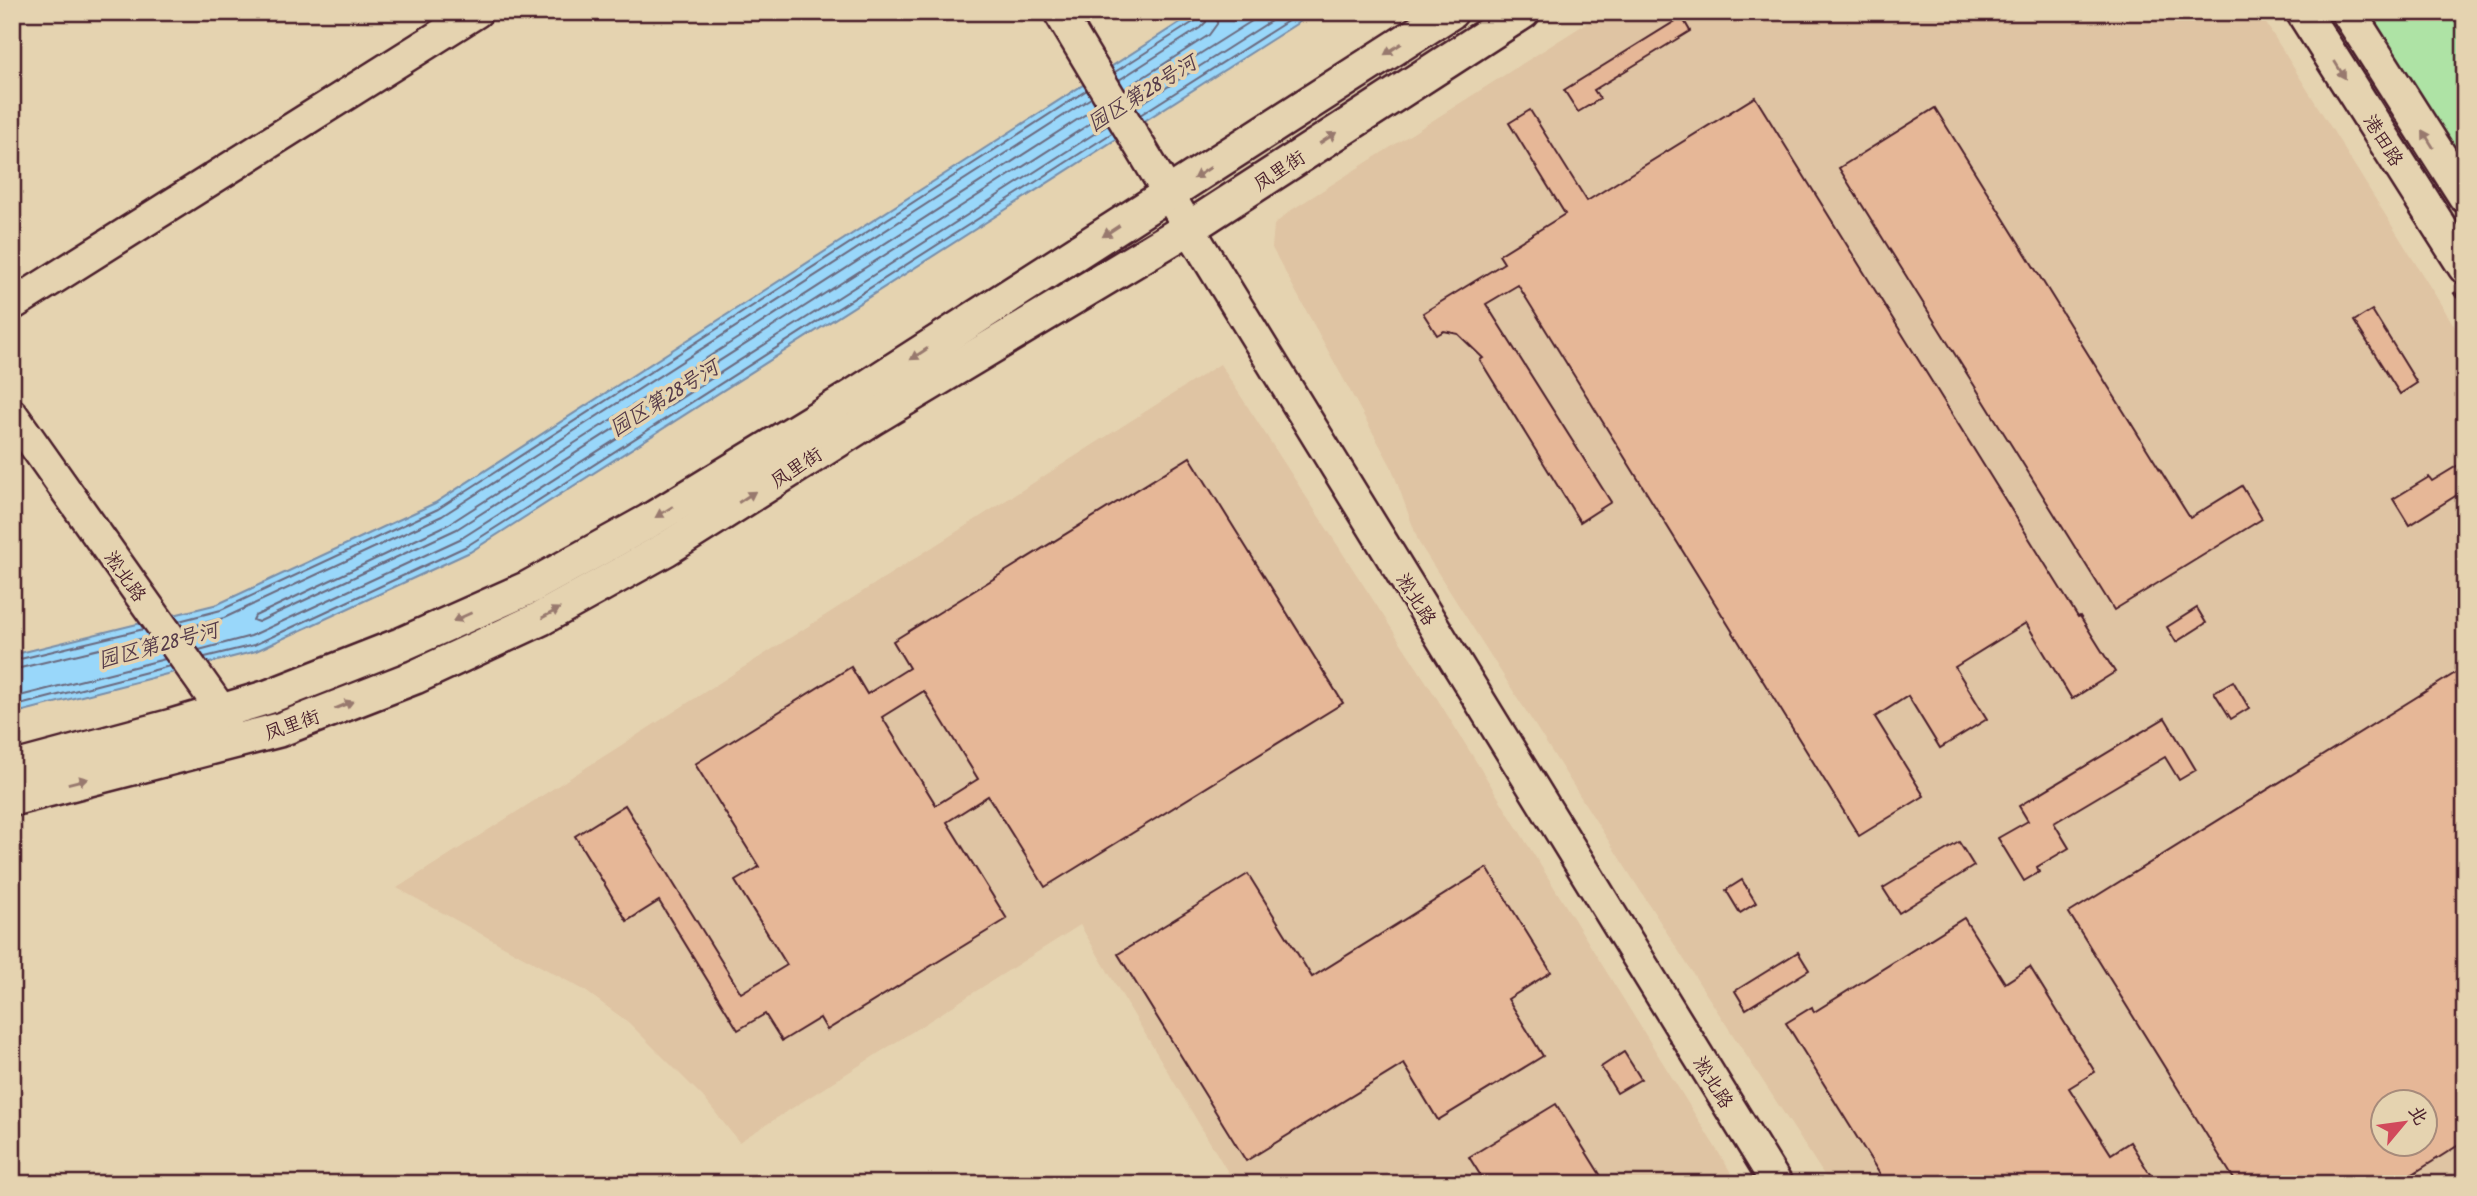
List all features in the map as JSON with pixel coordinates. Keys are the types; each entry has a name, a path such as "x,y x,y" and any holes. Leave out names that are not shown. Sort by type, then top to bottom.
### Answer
{"main road":[{"name":"凤里街","path":"12,799 227,727 268,697 400,645 528,588 649,522 855,395 1451,12"},
{"name":"凤里街","path":"12,769 227,727 279,730 415,677 542,618 666,549 873,418 1189,228 1523,12"},
{"name":"港田路","path":"2303,12 2465,267"},
{"name":"港田路","path":"2348,12 2465,196"}],"street":[{"path":"12,305 477,12"},
{"name":"淞北路","path":"1059,12 1168,194 1777,1184"},
{"name":"淞北路","path":"12,414 197,676 227,727"}],"shaded area":[{"path":"1604,12 2259,12 2465,343 2465,1184 1830,1184 1419,543 1391,466 1272,248 1274,225 1290,211"},
{"path":"1220,364 1438,700 1738,1184 1235,1184 1080,925 739,1142 703,1097 628,1022 584,990 397,888"}],"green space":[{"path":"2368,12 2465,12 2465,165"}],"water":[{"name":"园区第28号河","path":"1196,12 1315,12 470,552 256,651 12,714 12,655 218,604 435,503"}],"building":[{"path":"1682,17 1690,31 1594,90 1600,99 1578,112 1564,90"},
{"path":"1755,97 2078,617 2080,616 2115,672 2072,699 2026,623 1955,667 1987,719 1940,748 1908,696 1875,717 1924,796 1859,836 1518,285 1486,304 1611,502 1580,522 1480,360 1483,358 1458,334 1444,331 1437,335 1423,313 1504,263 1499,255 1565,214 1509,123 1530,110 1587,201"},
{"path":"1935,108 2190,518 2242,486 2262,519 2114,610 1839,168"},
{"path":"2372,310 2417,383 2400,394 2354,321"},
{"path":"1190,457 1343,703 1045,887 988,796 947,822 1007,919 827,1030 820,1018 782,1041 765,1014 738,1030 659,901 627,921 575,836 625,805 741,993 787,965 735,881 759,867 695,764 851,667 867,694 909,668 893,641","holes":["924,691 978,779 936,805 882,717"]},
{"path":"2465,461 2465,490 2409,525 2393,499 2429,477 2432,481"},
{"path":"2197,608 2206,623 2176,642 2167,627"},
{"path":"2465,667 2465,1141 2397,1184 2237,1184 2069,913"},
{"path":"2233,681 2249,708 2231,719 2214,692"},
{"path":"2165,718 2196,770 2179,780 2165,757 2054,823 2069,848 2037,867 2039,872 2024,881 1998,838 2028,821 2019,806"},
{"path":"1959,842 1974,866 1899,913 1883,888"},
{"path":"1487,868 1551,972 1508,999 1543,1056 1438,1120 1404,1064 1246,1161 1118,954 1248,874 1312,977"},
{"path":"1742,880 1756,903 1740,913 1726,890"},
{"path":"1964,918 2005,983 2030,967 2095,1072 2069,1088 2111,1154 2130,1142 2156,1184 1886,1184 1786,1023 1812,1007 1814,1012"},
{"path":"1798,952 1809,970 1746,1009 1735,991"},
{"path":"1624,1052 1641,1079 1617,1093 1601,1067"},
{"path":"1556,1104 1606,1184 1486,1184 1469,1157"}]}
